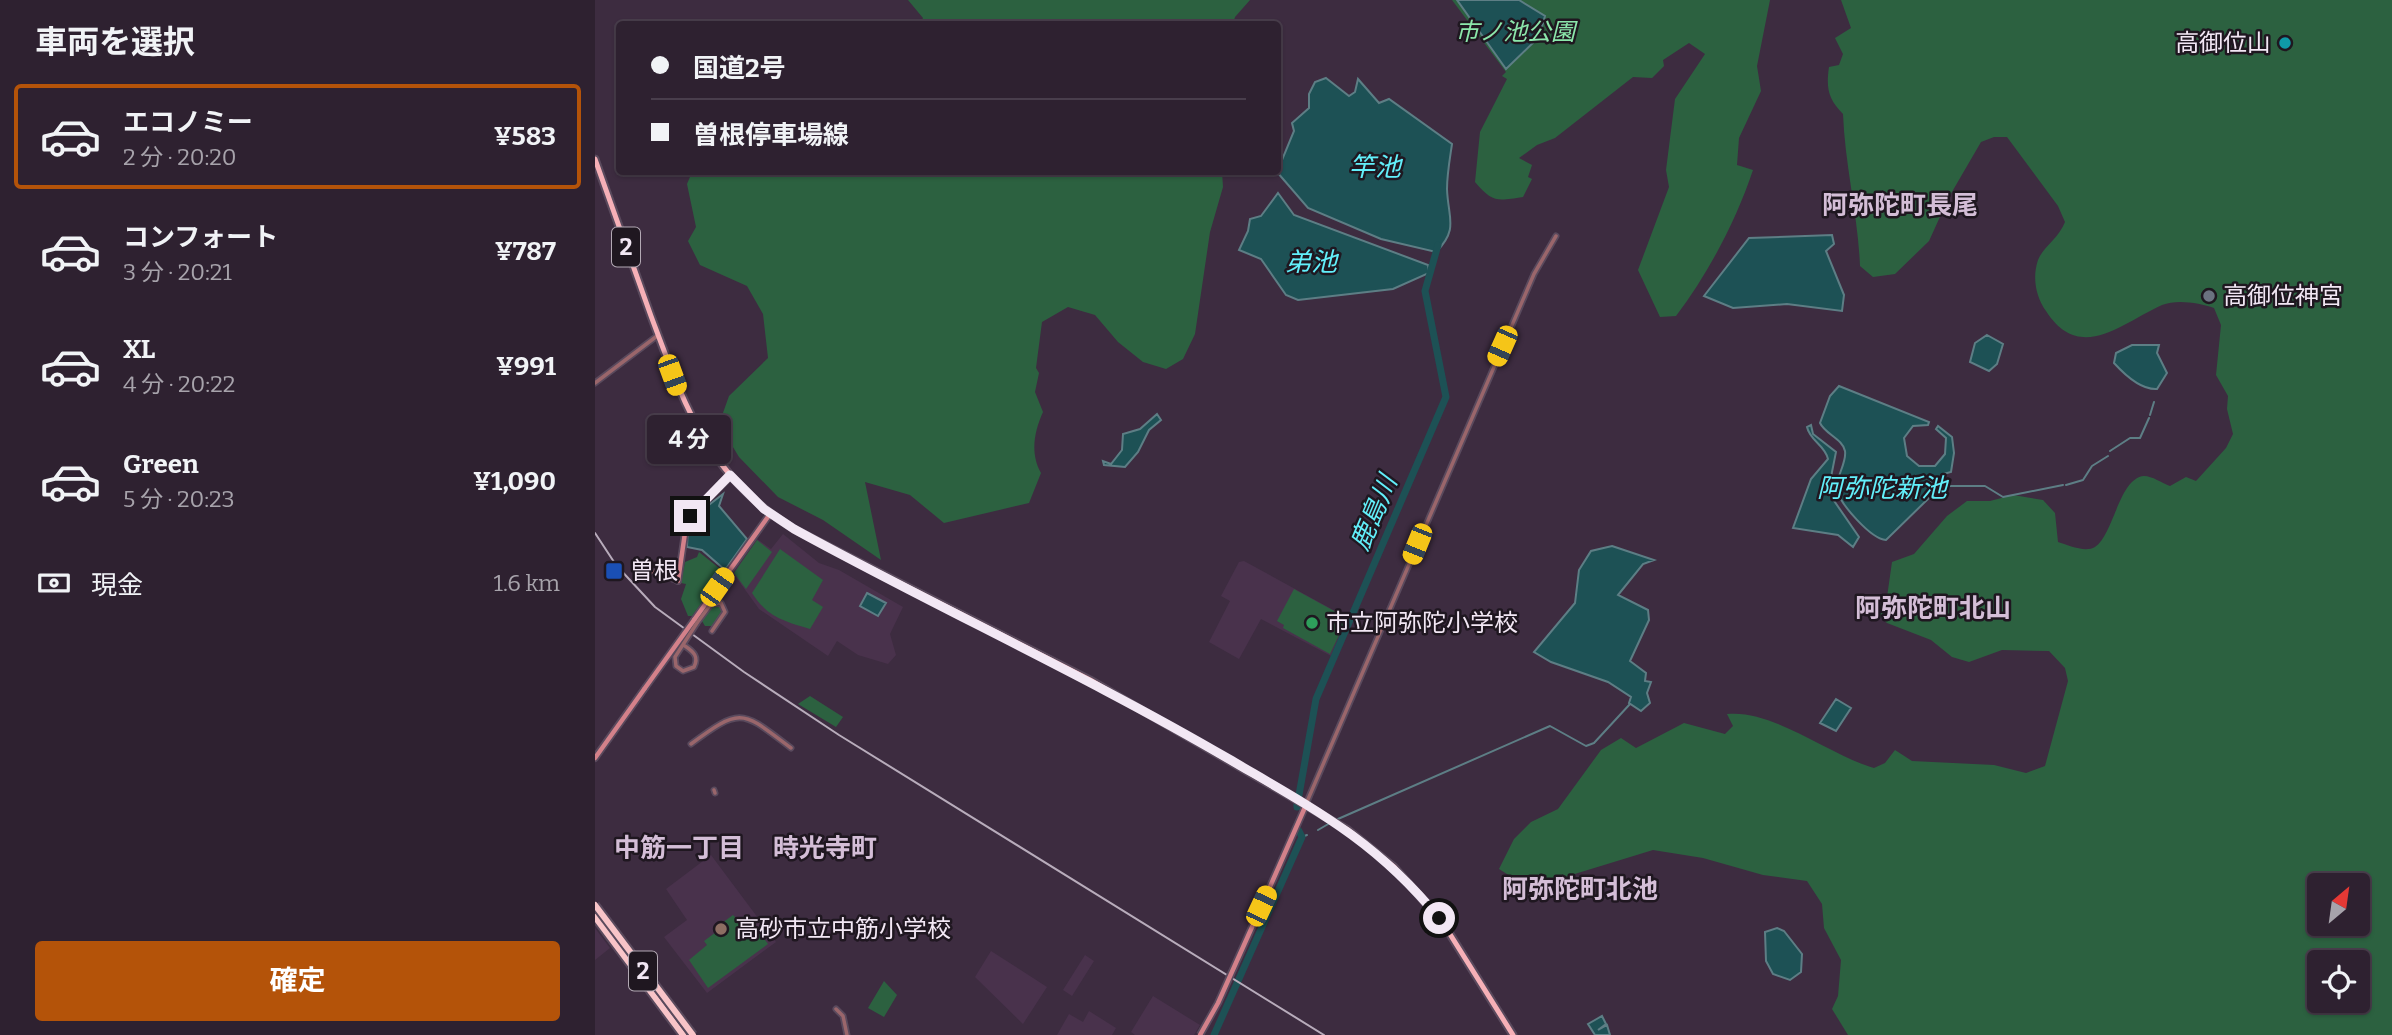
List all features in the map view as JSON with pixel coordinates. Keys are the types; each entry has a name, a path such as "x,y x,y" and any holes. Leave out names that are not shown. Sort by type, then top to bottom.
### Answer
{"highway":[{"name":"2","path":"595,159 685,409 708,447 730,475 770,514 832,550 1087,678 1337,822 1384,858 1415,890 1461,948 1513,1035"},
{"name":"2","path":"595,903 692,1035"},
{"name":"2","path":"595,915 684,1035"}],"main road":[{"path":"678,581 687,520 730,475"},
{"path":"595,758 770,514"},
{"path":"1200,1035 1225,988 1306,804"}],"street":[{"path":"1306,804 1534,274 1556,236"},
{"path":"595,383 658,335"},
{"path":"642,568 661,578 678,581"},
{"path":"676,640 685,646 694,653 697,660 691,669 683,671 675,664 675,657 695,622 711,604 720,603 725,612 712,631"},
{"path":"691,744 723,720 739,716 748,718 791,748"},
{"path":"836,1009 843,1016 847,1035"}],"shaded area":[{"path":"783,534 819,563 839,570 903,607 890,634 896,655 888,664 858,655 837,641 828,656 759,609 733,573 757,539 771,549"},
{"name":"市立阿弥陀小学校","path":"1244,561 1348,618 1331,656 1261,619 1239,659 1209,642 1230,601 1221,596 1239,562"},
{"name":"高砂市立中筋小学校","path":"711,855 776,942 707,993 664,937 687,920 666,889"},
{"path":"595,928 610,948 595,960"},
{"path":"991,951 1047,987 1023,1024 975,977"},
{"path":"1085,955 1094,961 1072,996 1063,990"},
{"path":"1153,996 1200,1025 1194,1035 1135,1035 1131,1032"},
{"path":"1089,1011 1116,1028 1112,1035 1057,1035 1069,1014 1083,1022"}],"green space":[{"path":"908,0 1250,0 1234,21 922,21 923,18"},
{"name":"市ノ池公園","path":"1452,0 1770,0 1757,66 1761,91 1739,138 1737,165 1753,170 1720,246 1676,316 1660,317 1638,270 1669,187 1666,170 1675,99 1705,54 1689,43 1663,60 1664,66 1652,78 1633,77 1555,138 1537,145 1519,158 1532,165 1528,177 1532,179 1523,197 1496,199 1486,194 1475,182 1480,132 1507,79 1502,76 1506,72"},
{"path":"1841,0 2392,0 2392,1035 1848,1035 1832,1009 1838,996 1841,960 1824,928 1822,904 1807,881 1763,875 1703,858 1653,850 1529,888 1499,869 1514,839 1531,822 1558,809 1601,750 1621,738 1636,748 1684,723 1725,734 1733,726 1727,714 1745,714 1763,719 1874,768 1885,763 1895,750 1912,761 1994,765 2026,773 2045,766 2068,681 2065,668 2049,651 2002,650 1969,662 1952,657 1931,640 1887,623 1874,610 1887,597 1892,562 1914,554 1947,516 1967,501 1990,501 2013,495 2043,500 2055,513 2058,542 2076,548 2091,549 2102,540 2128,486 2135,479 2147,476 2170,486 2186,477 2196,481 2226,448 2233,434 2227,409 2228,396 2216,375 2221,325 2214,308 2188,302 2168,303 2117,329 2087,337 2073,335 2059,327 2046,311 2036,287 2036,267 2040,255 2065,222 2058,206 2007,137 1994,137 1981,142 1949,197 1929,241 1895,274 1873,277 1860,266 1843,114 1829,93 1829,67 1839,65 1843,54 1835,38 1851,28"},
{"path":"691,175 1222,175 1223,187 1210,232 1195,334 1183,359 1166,369 1143,362 1118,342 1095,315 1068,307 1042,322 1035,392 1043,412 1037,427 1034,451 1041,473 1029,503 944,523 910,495 865,482 881,560 823,520 778,497 739,457 719,424 729,396 768,358 763,314 747,286 700,265 688,241 696,227 687,184"},
{"path":"757,540 772,552 746,589 734,573"},
{"path":"780,549 823,580 812,600 823,607 810,629 772,614 752,593"},
{"path":"699,552 724,572 692,616 688,616 681,599 686,584 681,583 685,562 697,557"},
{"name":"市立阿弥陀小学校","path":"1294,589 1347,618 1330,654 1283,628 1284,625 1277,621"},
{"path":"714,605 720,606 722,612 712,626 705,626 702,621"},
{"path":"810,696 843,717 836,727 798,704"},
{"path":"733,915 738,920 746,915 768,944 708,988 689,960 707,945 704,941 716,932 714,929"},
{"path":"884,981 897,995 884,1017 868,1008"}],"water":[{"path":"1457,0 1519,0 1545,16 1539,37 1506,69"},
{"name":"竿池","path":"1326,78 1349,96 1355,92 1358,79 1379,103 1389,99 1452,144 1447,183 1450,230 1436,252 1381,239 1308,208 1280,175 1281,162 1294,131 1292,123 1309,108 1309,94 1315,82"},
{"name":"弟池","path":"1278,193 1294,215 1428,265 1429,273 1393,289 1298,300 1286,295 1261,259 1239,250 1248,231 1250,219 1261,216"},
{"path":"1832,235 1834,244 1826,251 1844,295 1842,311 1787,304 1733,308 1704,296 1749,238"},
{"path":"1987,335 2003,344 1997,364 1989,371 1970,362 1975,343"},
{"path":"2132,345 2159,345 2157,353 2167,373 2157,389 2139,384 2114,363 2116,353"},
{"name":"阿弥陀新池","path":"1839,386 1929,422 1928,425 1913,426 1904,438 1907,456 1919,466 1935,466 1945,454 1946,438 1936,429 1938,426 1952,437 1954,453 1951,472 1943,474 1939,482 1931,482 1932,495 1886,540 1872,534 1857,520 1837,490 1844,461 1844,447 1820,423 1830,396"},
{"path":"1157,414 1161,420 1149,430 1138,452 1125,467 1104,465 1103,461 1111,464 1122,450 1123,434 1140,429"},
{"path":"1811,425 1813,434 1836,452 1828,492 1859,537 1853,547 1838,535 1793,528 1811,479 1828,459 1809,432 1807,427"},
{"path":"723,494 719,506 747,539 725,570 702,550 687,547 688,526 692,518"},
{"path":"1612,546 1654,560 1643,564 1618,595 1648,610 1649,620 1630,661 1646,673 1645,681 1651,682 1647,693 1650,703 1641,711 1629,703 1631,697 1608,682 1551,662 1534,652 1575,603 1579,570 1591,551"},
{"path":"867,593 886,603 878,616 860,606"},
{"path":"1836,699 1851,708 1836,731 1820,723"},
{"path":"1777,928 1784,931 1802,954 1801,972 1790,980 1773,974 1766,961 1765,932"},
{"path":"1602,1016 1606,1024 1598,1030 1607,1025 1610,1035 1595,1035 1588,1024"}],"waterway":[{"name":"鹿島川","path":"1299,795 1316,699 1446,397 1425,291 1438,245"},
{"path":"2150,415 2154,402"},
{"path":"2110,451 2130,438 2140,438 2149,418"},
{"path":"2066,485 2083,480 2092,466 2108,456"},
{"path":"1950,486 1985,486 2003,497 2063,485"},
{"path":"1338,819 1550,726 1586,746 1594,743 1630,704"},
{"path":"1318,830 1330,823"},
{"name":"鹿島川","path":"1214,1035 1302,837 1299,831"},
{"name":"鹿島川","path":"1302,837 1307,835"}],"railway":[{"path":"595,533 616,565 655,607 744,672 839,735 1324,1035"}],"place":[{"name":"高御位山","path":"2285,43"},
{"name":"高御位神宮","path":"2209,296"},
{"name":"曽根","path":"614,571"},
{"name":"市立阿弥陀小学校","path":"1312,623"},
{"name":"高砂市立中筋小学校","path":"721,929"}],"district":[{"name":"阿弥陀町長尾","path":"1900,205"},
{"name":"阿弥陀町北山","path":"1933,608"},
{"name":"中筋一丁目","path":"679,848"},
{"name":"時光寺町","path":"825,848"},
{"name":"阿弥陀町北池","path":"1580,889"}],"route":[{"path":"690,516 730,475 764,509 794,529 1087,678 1337,822 1394,867 1439,918"}]}
